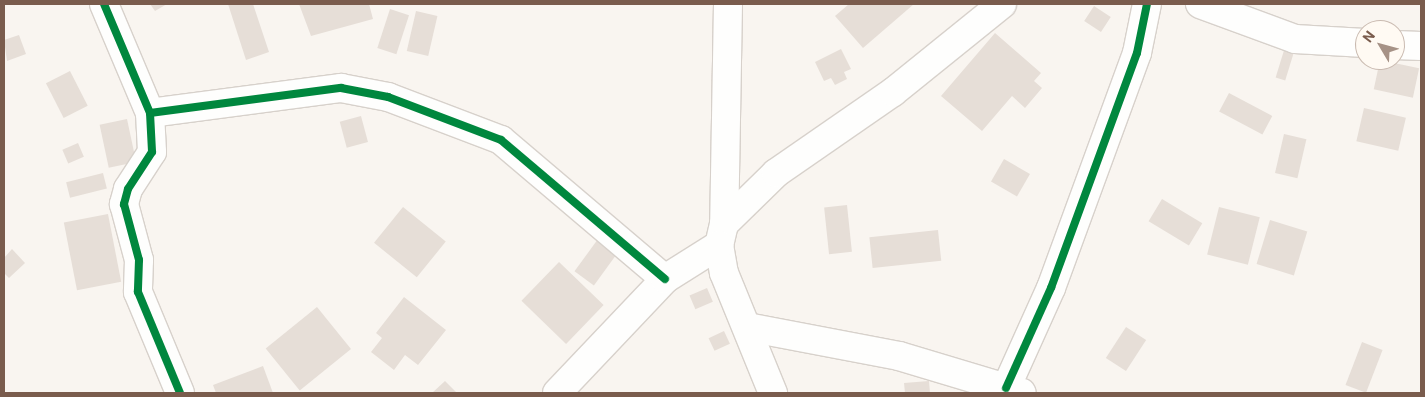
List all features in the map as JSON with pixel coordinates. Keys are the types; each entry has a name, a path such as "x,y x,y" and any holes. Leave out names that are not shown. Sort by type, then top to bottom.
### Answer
{"street":[{"path":"104,4 150,113 152,152 128,189 124,204 139,260 138,292 180,393"},
{"path":"728,4 721,235 724,273 773,393"},
{"path":"557,393 665,278 721,235 776,173 886,98 1002,4"},
{"path":"747,327 899,356 1014,391 1137,53 1147,4"},
{"path":"1200,4 1295,39 1355,42"},
{"path":"1405,45 1421,46"},
{"path":"150,113 340,88 388,96 501,140 665,278"}],"building":[{"path":"150,4 167,4 155,11"},
{"path":"228,4 253,4 269,52 246,60"},
{"path":"299,4 369,4 373,19 311,36"},
{"path":"849,4 914,4 863,48 835,16"},
{"path":"1094,6 1111,17 1101,32 1084,21"},
{"path":"390,9 409,15 396,54 377,48"},
{"path":"416,11 437,16 428,56 407,51"},
{"path":"995,33 1041,73 1034,81 1042,88 1025,108 1012,96 982,131 941,96"},
{"path":"19,35 26,54 7,61 4,40"},
{"path":"1285,47 1295,50 1285,81 1276,78"},
{"path":"841,49 851,69 844,72 847,79 835,85 831,78 824,81 815,62"},
{"path":"1405,65 1419,68 1413,98 1374,89 1378,70 1405,70"},
{"path":"70,71 88,106 64,118 46,83"},
{"path":"1229,93 1272,116 1262,135 1219,112"},
{"path":"1364,108 1406,118 1398,151 1356,141"},
{"path":"361,116 368,142 347,148 340,122"},
{"path":"127,119 136,162 109,168 100,125"},
{"path":"1284,134 1306,139 1297,178 1275,173"},
{"path":"78,143 84,157 68,163 62,150"},
{"path":"1004,159 1030,174 1017,197 991,182"},
{"path":"103,173 107,189 70,198 66,182"},
{"path":"1162,199 1202,223 1189,245 1149,221"},
{"path":"847,205 852,252 829,254 824,207"},
{"path":"403,207 446,242 417,277 374,243"},
{"path":"1219,207 1260,217 1248,265 1207,255"},
{"path":"108,214 121,282 77,290 64,223"},
{"path":"1270,220 1307,231 1294,275 1257,264"},
{"path":"938,230 941,261 873,268 869,237"},
{"path":"598,239 617,253 594,285 574,271"},
{"path":"12,249 25,263 9,278 4,273 4,258"},
{"path":"559,262 604,305 566,344 521,301"},
{"path":"707,288 713,302 695,309 690,295"},
{"path":"404,297 446,330 418,365 405,355 394,370 371,352 382,338 376,333"},
{"path":"317,307 351,349 300,391 266,349"},
{"path":"1126,327 1146,340 1126,371 1106,358"},
{"path":"724,331 730,344 715,351 709,338"},
{"path":"1362,342 1383,350 1366,393 1346,385"},
{"path":"263,366 273,393 216,393 213,385"},
{"path":"445,381 457,393 432,393"},
{"path":"929,381 930,393 905,393 904,383"}],"cycle path":[{"path":"104,4 150,113 152,152 128,189 124,204 139,260 138,292 180,393"},
{"path":"1006,388 1051,288 1137,53 1147,4"},
{"path":"150,113 341,88 388,97 501,140 665,279"}]}
